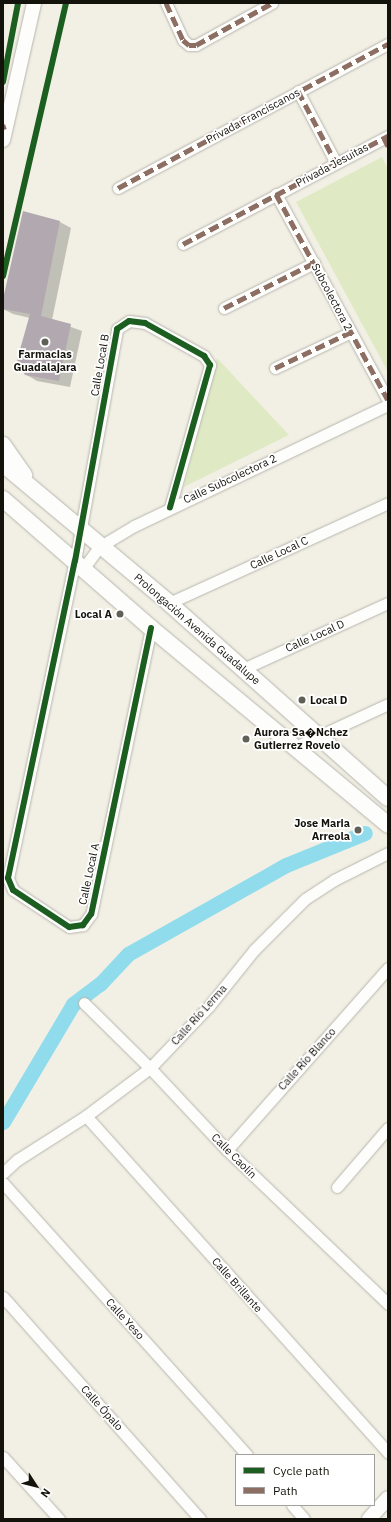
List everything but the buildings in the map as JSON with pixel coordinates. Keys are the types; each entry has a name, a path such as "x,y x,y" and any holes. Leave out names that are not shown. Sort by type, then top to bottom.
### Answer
{"main road":[{"path":"3,445 38,494"},
{"name":"Prolongación Avenida Guadalupe","path":"3,464 99,546 169,603 388,798"},
{"path":"3,500 151,628 388,825"}],"street":[{"path":"3,140 34,3"},
{"path":"166,3 183,40 188,46 196,45 259,6 272,3"},
{"name":"Privada Franciscanos","path":"118,188 388,44"},
{"path":"298,91 336,163"},
{"name":"Privada Jesuitas","path":"183,244 336,163 387,140"},
{"name":"Subcolectora 2","path":"276,194 388,400"},
{"path":"224,308 314,263"},
{"name":"Calle Local B","path":"79,565 80,530 117,328 129,321 145,323 204,356 210,365 170,507"},
{"path":"275,368 351,332"},
{"name":"Calle Subcolectora 2","path":"79,565 99,546 170,507 388,405"},
{"name":"Calle Local C","path":"169,603 388,503"},
{"name":"Calle Local A","path":"79,565 8,878 13,890 69,928 83,925 91,914 151,628"},
{"name":"Calle Local D","path":"243,669 388,603"},
{"path":"295,747 388,704"},
{"name":"Calle Río Lerma","path":"3,1173 39,1144 86,1116 150,1068 209,1006 254,950 291,910 317,890 388,853"},
{"name":"Calle Río Blanco","path":"227,1150 388,968"},
{"name":"Calle Caolín","path":"84,1003 150,1068 227,1150 388,1304"},
{"name":"Calle Brillante","path":"86,1116 388,1453"},
{"path":"337,1187 388,1128"},
{"name":"Calle Yeso","path":"3,1183 246,1454"},
{"name":"Calle Ópalo","path":"3,1297 200,1519"},
{"path":"3,1457 59,1519"},
{"path":"369,1519 388,1498"},
{"path":"293,1506 304,1519"}],"green space":[{"path":"382,157 388,169 388,372 296,202"},
{"path":"217,358 289,435 184,487"}],"waterway":[{"path":"3,1122 73,1004 100,984 128,954 286,865 365,833"}],"marked path":[{"path":"166,3 183,40 189,45 196,45 272,3"},
{"path":"118,188 388,44"},
{"path":"298,91 336,163"},
{"path":"183,244 388,136"},
{"path":"384,138 388,146"},
{"path":"276,194 388,400"},
{"path":"224,308 314,263"},
{"path":"275,368 351,332"}],"cycle path":[{"path":"3,82 18,3"},
{"path":"3,276 66,3"},
{"path":"151,628 91,914 83,925 69,927 13,890 8,878 75,561 117,329 129,321 145,323 204,356 210,365 170,507"}],"place":[{"name":"Farmacias Guadalajara","path":"45,342"},
{"name":"Local A","path":"120,614"},
{"name":"Local D","path":"302,700"},
{"name":"Aurora Sa�Nchez Gutierrez Rovelo","path":"246,739"},
{"name":"Jose Maria Arreola","path":"358,830"}]}
